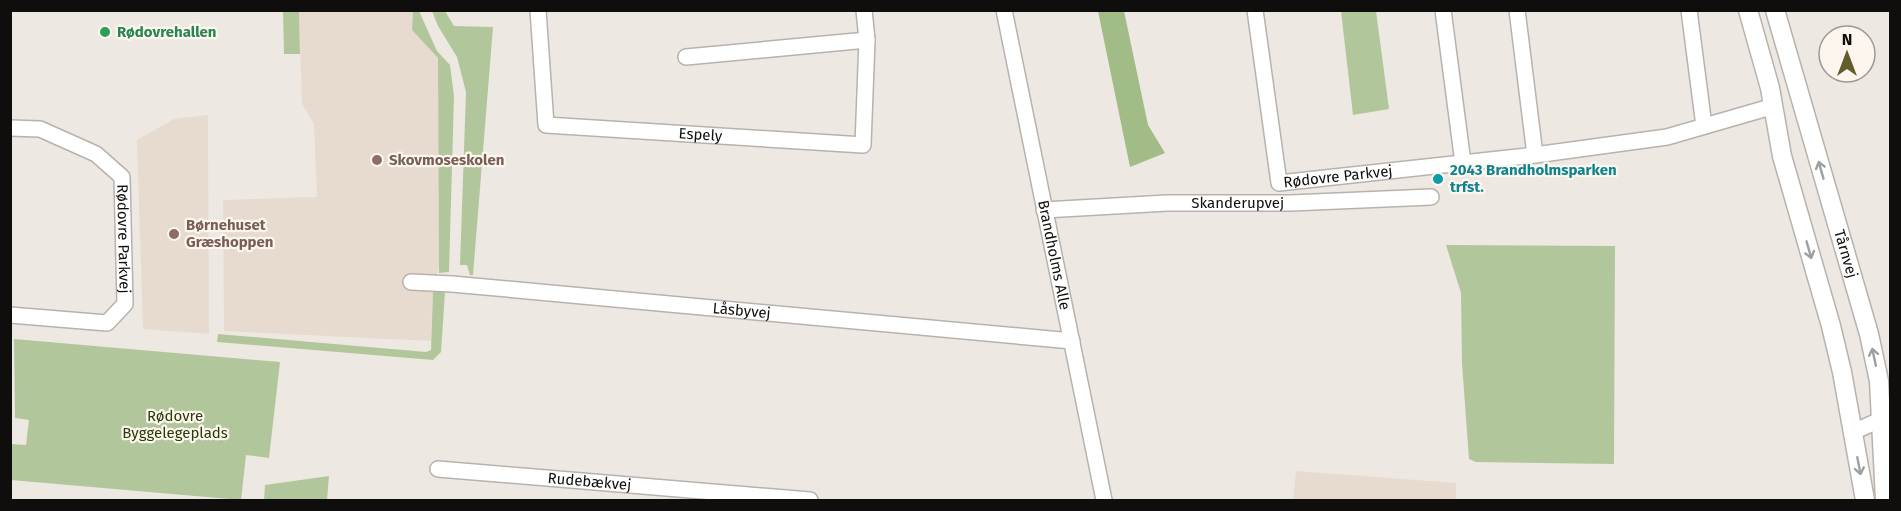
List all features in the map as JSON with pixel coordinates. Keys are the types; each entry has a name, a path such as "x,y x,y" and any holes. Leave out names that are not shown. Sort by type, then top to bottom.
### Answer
{"street":[{"name":"Espely","path":"538,10 546,125 863,145 867,40 864,10"},
{"name":"Brandholms Alle","path":"1004,10 1104,501"},
{"name":"Rødovre Parkvej","path":"1255,10 1279,183 1463,163 1667,137 1774,106"},
{"path":"1443,10 1463,163"},
{"path":"1517,10 1535,154"},
{"path":"1689,10 1704,126"},
{"path":"1748,10 1770,88 1782,156 1831,326 1865,501"},
{"name":"Tårnvej","path":"1775,10 1885,392 1885,501"},
{"path":"686,57 867,40"},
{"name":"Rødovre Parkvej","path":"10,128 40,129 96,154 122,177 125,304 107,323 10,315"},
{"name":"Skanderupvej","path":"1044,210 1167,203 1291,203 1431,198"},
{"name":"Låsbyvej","path":"411,282 1072,341"},
{"path":"1853,432 1886,427"},
{"name":"Rudebækvej","path":"438,469 810,501"}],"shaded area":[{"name":"Skovmoseskolen","path":"299,11 413,11 412,30 438,58 439,265 433,291 431,341 224,331 223,200 317,197 314,124 302,104"},
{"name":"Børnehuset Græshoppen","path":"208,115 209,334 143,329 137,140 174,119"},
{"path":"1296,471 1456,483 1456,500 1293,500"}],"green space":[{"path":"283,11 299,11 300,54 284,54"},
{"path":"413,11 419,11 437,51 450,65 454,96 449,272 439,273 438,58 412,30"},
{"path":"432,11 445,11 454,26 493,27 473,275 470,275 467,265 460,265 466,92 457,57 438,26"},
{"path":"1098,11 1124,11 1148,125 1165,153 1130,167"},
{"path":"1341,11 1376,11 1389,109 1353,115"},
{"path":"1446,245 1615,246 1614,464 1476,462 1469,459 1462,364 1461,293"},
{"path":"433,291 445,292 441,352 433,360 217,342 218,334 426,352 431,350"},
{"name":"Rødovre Byggelegeplads","path":"14,339 280,362 269,458 246,455 241,500 11,480 11,444 26,445 29,420 15,418"},
{"path":"329,476 327,500 264,500 265,485"}],"place":[{"name":"Rødovrehallen","path":"105,32"},
{"name":"Skovmoseskolen","path":"377,160"},
{"name":"2043 Brandholmsparken trfst.","path":"1438,179"},
{"name":"Børnehuset Græshoppen","path":"174,234"}]}
